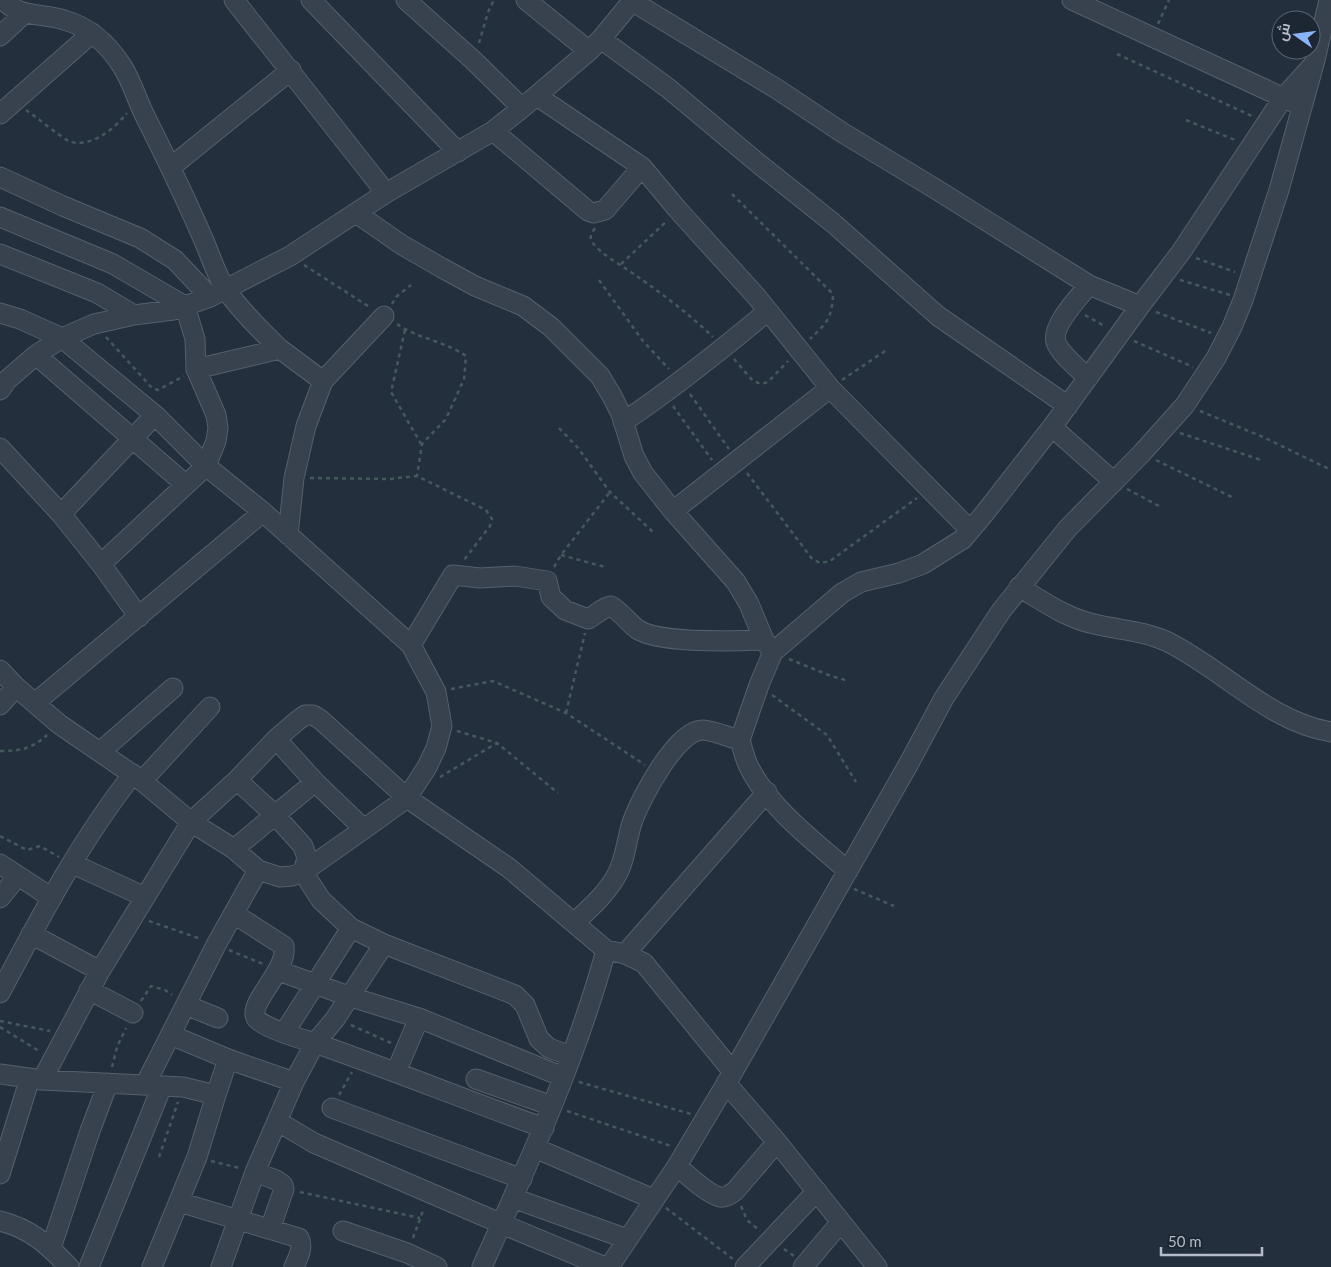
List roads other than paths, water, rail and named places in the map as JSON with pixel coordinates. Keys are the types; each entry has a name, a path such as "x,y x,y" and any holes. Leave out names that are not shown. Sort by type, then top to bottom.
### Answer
{"street":[{"path":"4,0 15,10 64,20 92,33 103,42 122,67 171,167 218,293"},
{"path":"234,0 291,70 350,150 386,193"},
{"path":"312,0 458,152"},
{"path":"406,0 473,60 530,102 642,167 768,311 830,388 970,530"},
{"path":"526,0 595,45 668,88 833,223 938,316 1068,406"},
{"path":"2,382 36,355 62,338 94,324 134,315 173,310 185,306 218,293 290,256 386,193 493,131 530,102 595,45 631,0 777,89 843,133 1089,285 1140,306"},
{"path":"1072,0 1283,98 1302,110"},
{"path":"609,1267 681,1158 730,1078 944,698 1001,610 1068,528 1142,453 1185,405 1207,373 1226,340 1251,278 1282,181 1314,64 1329,0"},
{"path":"0,36 25,13"},
{"path":"0,114 92,33"},
{"path":"411,645 453,576 480,578 515,576 547,581 552,597 565,610 588,619 598,614 605,606 611,606 638,629 652,634 678,639 768,646 842,593 861,582 899,573 923,564 963,539 1068,406 1181,252 1283,98 1314,64"},
{"path":"171,167 291,70"},
{"path":"493,131 588,211 594,213 605,210 642,167"},
{"path":"0,177 140,238 175,260 218,293 280,349 323,381"},
{"path":"356,213 402,245 434,264 475,286 523,306 551,327 600,376 612,396 634,456 643,473 673,511 736,582 749,604 768,646 759,685 740,740 751,769 789,818 844,877"},
{"path":"0,216 113,264 185,306 195,339 196,369 216,414 218,428 216,441 206,466 101,564"},
{"path":"0,254 97,293 134,315"},
{"path":"1088,378 1056,342 1056,330 1071,307 1089,285"},
{"path":"623,422 665,394 768,311"},
{"path":"0,313 20,319 62,338 155,415 206,466 263,512 411,645 436,692 442,726 436,748 427,767 407,798 304,872 280,877 258,870 234,849 191,822 137,778 59,724 36,702 16,687 0,670"},
{"path":"288,535 294,478 306,426 323,381 384,316"},
{"path":"196,369 280,349"},
{"path":"36,355 185,484"},
{"path":"673,511 830,388"},
{"path":"61,514 155,415"},
{"path":"1052,427 1114,482"},
{"path":"0,448 61,514 101,564 139,617"},
{"path":"36,702 263,512"},
{"path":"1019,587 1076,619 1140,633 1166,641 1187,652 1268,708 1311,727 1331,732"},
{"path":"0,705 16,687"},
{"path":"100,752 173,688"},
{"path":"0,993 31,934 105,812 137,778 210,708"},
{"path":"0,1174 36,1079 53,1057 67,1034 100,971 191,822 237,780 276,739 305,715 313,715 321,720 407,798 509,868 606,950 625,954 644,963 777,1142 877,1267"},
{"path":"574,923 596,902 616,878 623,863 633,820 656,773 682,741 690,733 702,730 740,740"},
{"path":"276,739 315,782 364,829"},
{"path":"237,780 275,815 303,846 307,858 304,872 321,900 351,928 384,944 515,995 525,1005 539,1039 549,1048 571,1056"},
{"path":"234,849 315,782"},
{"path":"625,954 767,792"},
{"path":"0,864 17,877 52,898"},
{"path":"72,864 145,897"},
{"path":"89,1267 171,1036 216,945 258,870"},
{"path":"0,898 17,877"},
{"path":"234,914 284,946 285,953 279,971 258,1004 255,1013 260,1023 544,1128"},
{"path":"284,1033 351,928"},
{"path":"31,934 100,971"},
{"path":"221,1267 255,1172 294,1082 315,1044 335,1020 384,944"},
{"path":"483,1266 544,1128 571,1056 606,950"},
{"path":"279,971 350,997 419,1018 563,1077"},
{"path":"89,990 132,1013"},
{"path":"186,1005 218,1018"},
{"path":"396,1072 419,1018"},
{"path":"171,1036 228,1059 294,1082"},
{"path":"152,1267 197,1157 228,1059"},
{"path":"0,1074 36,1079 183,1087 216,1095"},
{"path":"476,1080 552,1106"},
{"path":"51,1248 108,1083"},
{"path":"332,1108 522,1179"},
{"path":"277,1121 314,1143 605,1267"},
{"path":"681,1158 710,1192 720,1197 727,1197 735,1191 777,1142"},
{"path":"536,1148 653,1199"},
{"path":"255,1172 281,1183 284,1189 270,1229"},
{"path":"745,1266 817,1191"},
{"path":"514,1198 627,1238"},
{"path":"179,1202 299,1238 302,1244 299,1266"},
{"path":"0,1221 13,1224 32,1233 51,1248 69,1267"},
{"path":"803,1267 841,1222"},
{"path":"343,1231 407,1253 436,1267"}]}
